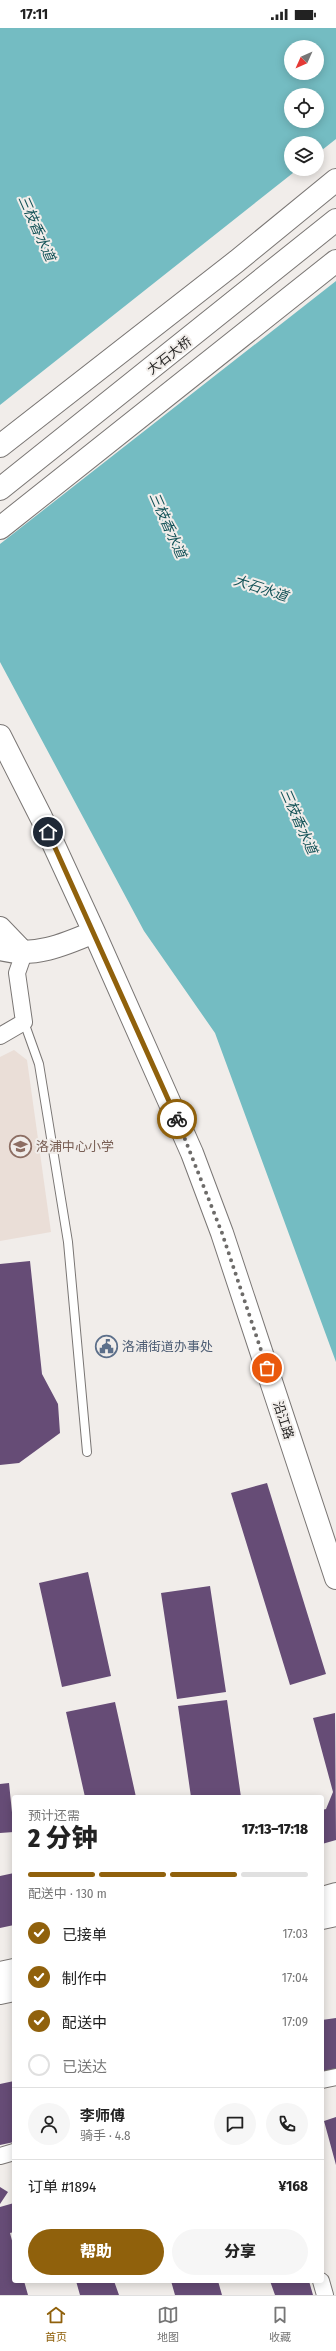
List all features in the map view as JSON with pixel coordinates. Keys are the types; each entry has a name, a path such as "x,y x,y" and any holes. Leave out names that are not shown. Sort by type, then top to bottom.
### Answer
{"main road":[{"path":"0,446 238,261 336,180"},
{"name":"大石大桥","path":"0,489 336,220"},
{"path":"0,528 336,261"},
{"name":"沿江路","path":"0,736 41,817 169,1100 222,1233 336,1578"},
{"path":"0,928 24,953"},
{"path":"0,949 24,953 57,948 94,932"},
{"path":"324,1897 336,1894"},
{"path":"324,1918 336,1915"},
{"path":"0,1972 12,1970"},
{"path":"0,1993 12,1990"}],"street":[{"path":"0,1036 24,1022 17,973 24,953"},
{"path":"324,2080 336,2077"},
{"path":"0,2156 12,2153"},
{"path":"322,2283 325,2295"}],"lane":[{"path":"24,1022 39,1064 68,1242 87,1452"}],"shaded area":[{"name":"洛浦中心小学","path":"14,1050 27,1060 51,1232 0,1241 0,1057"}],"water":[{"path":"0,28 336,28 336,1362 215,1033 144,931 0,662"}],"pier":[{"path":"336,139 336,281 0,544 0,405 289,176 324,176 324,148"}],"building":[{"path":"30,1261 42,1374 58,1404 60,1433 19,1463 0,1465 0,1264"},
{"path":"267,1483 326,1674 290,1685 231,1493"},
{"path":"88,1572 111,1676 62,1687 39,1583"},
{"path":"210,1586 226,1692 177,1699 161,1593"},
{"path":"227,1700 241,1795 191,1795 178,1706"},
{"path":"115,1702 136,1795 85,1795 66,1712"},
{"path":"335,1713 336,1840 324,1843 324,1810 326,1809 333,1792 313,1718"},
{"path":"9,1783 12,1812 12,1832 0,1833 0,1784"},
{"path":"12,1873 12,1925 0,1928 0,1876"},
{"path":"336,2018 336,2074 324,2077 324,2020"},
{"path":"12,2081 12,2142 0,2145 0,2084"},
{"path":"336,2117 336,2165 324,2121"},
{"path":"0,2187 8,2192 0,2204"},
{"path":"12,2204 12,2232 10,2233 12,2240 12,2283 25,2283 28,2295 0,2295 0,2207"},
{"path":"77,2283 115,2283 119,2295 80,2295"},
{"path":"172,2283 219,2283 222,2295 175,2295"},
{"path":"271,2283 310,2283 313,2295 275,2295"}],"way so far":[{"path":"177,1119 192,1152 222,1233 267,1368"}],"place":[{"name":"洛浦中心小学","path":"20,1146"},
{"name":"洛浦街道办事处","path":"107,1346"}],"route":[{"path":"48,832 101,946 177,1119"}],"water label":[{"name":"三枝香水道","path":"37,228"},
{"name":"三枝香水道","path":"168,525"},
{"name":"大石水道","path":"261,588"},
{"name":"三枝香水道","path":"299,821"}]}
